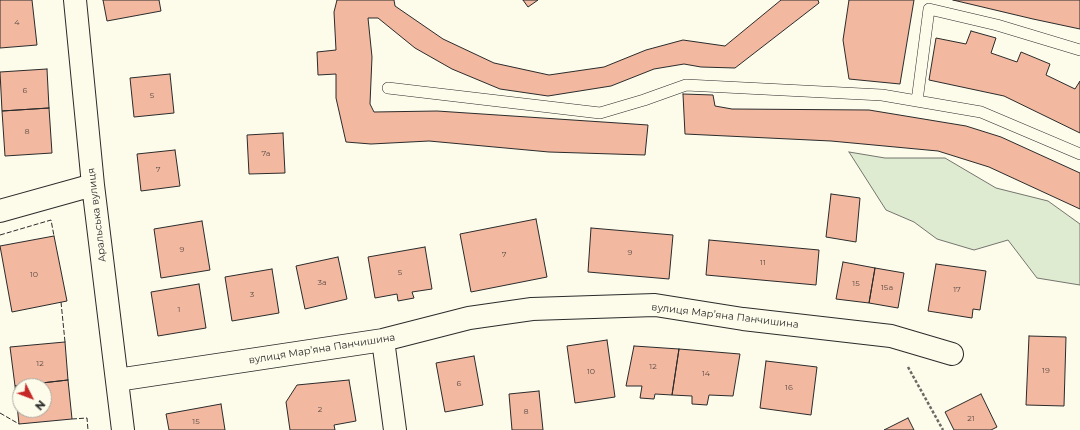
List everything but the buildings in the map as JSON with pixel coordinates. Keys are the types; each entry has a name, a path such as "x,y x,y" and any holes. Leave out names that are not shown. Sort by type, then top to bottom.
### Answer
{"street":[{"name":"Аральська вулиця","path":"75,0 93,185 123,430"},
{"path":"0,211 93,185"},
{"name":"вулиця Марʼяна Панчишина","path":"117,380 383,340 469,318 532,309 655,305 743,319 891,336 952,354"},
{"path":"383,340 395,430"}],"lane":[{"path":"917,101 929,9 997,25 1080,50"},
{"path":"388,88 600,113 644,100 686,85 882,95 981,112 1080,154"}],"path":[{"path":"906,362 943,430"}],"green space":[{"path":"849,152 885,158 945,158 996,188 1048,201 1080,224 1080,285 1037,278 1008,240 974,250 937,239 914,222 886,210"}],"fence":[{"path":"0,235 51,220 54,236"},
{"path":"61,302 65,342"},
{"path":"0,413 19,424"},
{"path":"72,419 87,418 88,430"}]}
